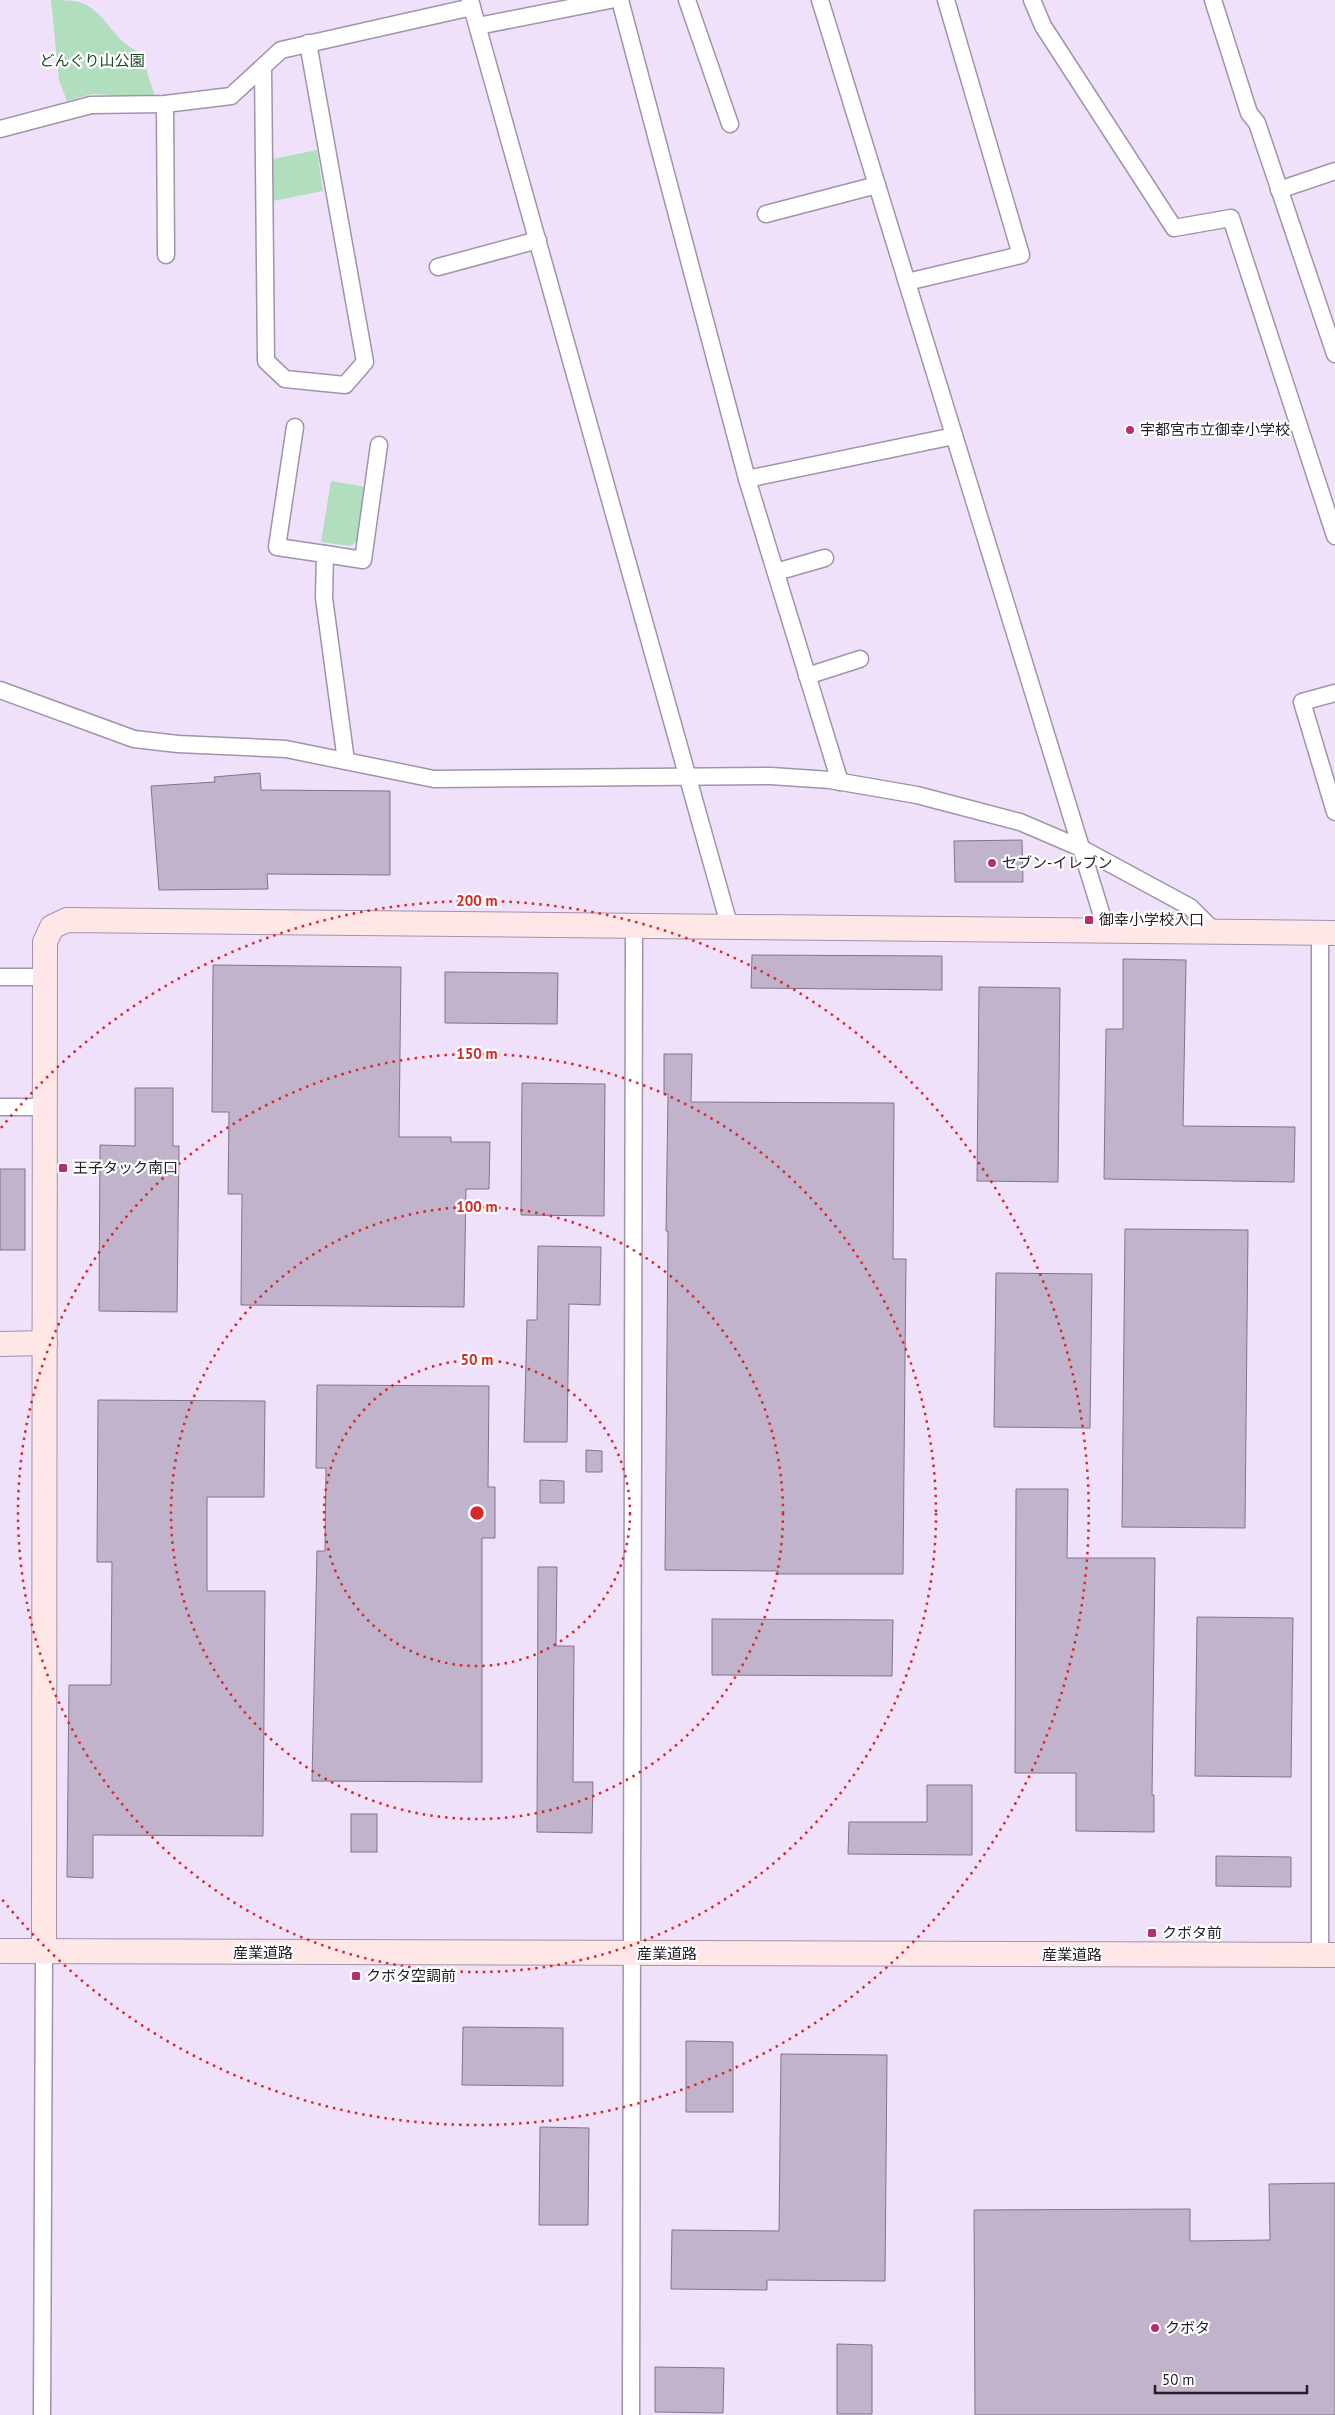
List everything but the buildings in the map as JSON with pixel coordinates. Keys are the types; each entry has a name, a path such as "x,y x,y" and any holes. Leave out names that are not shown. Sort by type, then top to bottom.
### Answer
{"street":[{"path":"478,26 540,7 610,0"},
{"path":"620,0 748,479 840,782"},
{"path":"687,0 730,124"},
{"path":"820,0 1106,932"},
{"path":"906,282 1021,255 946,0"},
{"path":"1032,0 1043,26 1174,228 1231,218 1334,529"},
{"path":"1213,0 1249,113 1257,123 1335,354"},
{"path":"0,128 91,105 165,104 231,96 282,50 471,4 730,928"},
{"path":"263,67 266,361 286,379 345,385 364,362 308,44"},
{"path":"165,104 166,255"},
{"path":"1279,190 1335,171"},
{"path":"766,214 877,185"},
{"path":"438,266 538,240"},
{"path":"295,427 277,547 363,560 379,446"},
{"path":"748,479 954,436"},
{"path":"325,554 324,598 346,761"},
{"path":"776,572 825,558"},
{"path":"808,676 860,659"},
{"path":"0,690 134,739 178,744 286,749 434,779 770,776 840,782 917,795 1020,822 1081,848 1190,907 1216,933"},
{"path":"1335,694 1302,702 1335,812"},
{"path":"42,2415 45,942 47,934 52,927 67,920 1328,933 1327,1955"},
{"path":"631,2415 634,927"},
{"path":"0,977 46,977"},
{"path":"0,1106 45,1107"},
{"path":"0,1344 45,1343"},
{"name":"産業道路","path":"0,1952 1327,1955"}],"green space":[{"name":"どんぐり山公園","path":"51,0 75,1 91,8 98,13 123,42 141,53 155,97 92,94 67,101 59,80"},
{"path":"317,150 323,191 273,201 273,159"},
{"path":"331,481 366,487 358,541 350,546 321,542"}],"place":[{"name":"宇都宮市立御幸小学校","path":"1130,430"},
{"name":"セブン-イレブン","path":"992,863"},
{"name":"御幸小学校入口","path":"1089,920"},
{"name":"王子タック南口","path":"63,1168"},
{"name":"クボタ前","path":"1152,1933"},
{"name":"クボタ空調前","path":"356,1976"},
{"name":"クボタ","path":"1155,2328"}]}
